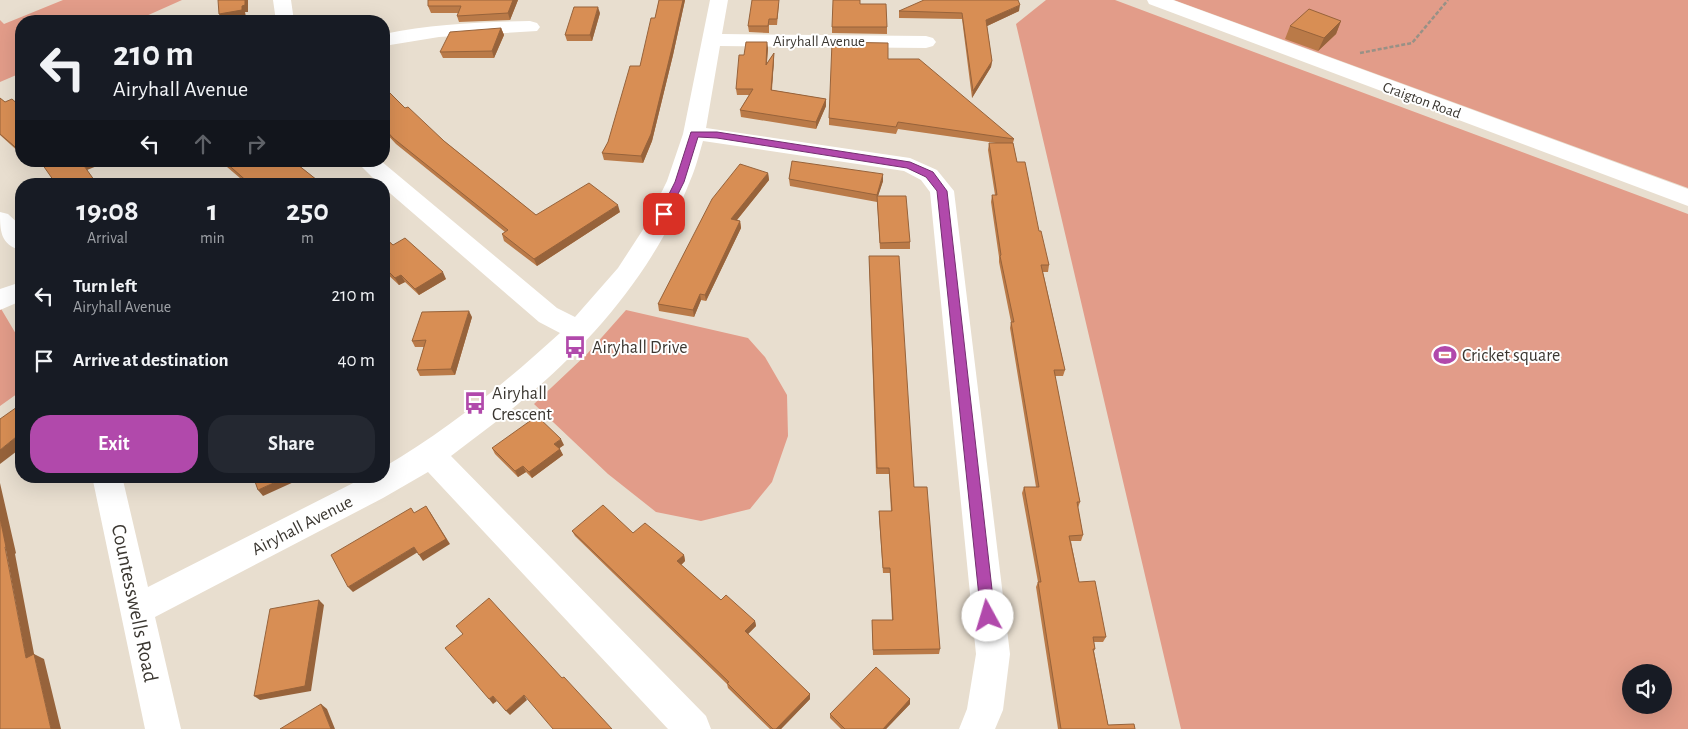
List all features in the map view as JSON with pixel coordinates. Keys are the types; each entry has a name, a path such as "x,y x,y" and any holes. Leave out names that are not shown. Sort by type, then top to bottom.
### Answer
{"street":[{"path":"282,0 283,15"},
{"name":"Airyhall Avenue","path":"390,479 431,455 517,390 579,331 627,274 656,230 680,182 694,134 719,0"},
{"name":"Craigton Road","path":"1156,0 1688,198"},
{"path":"390,39 413,33 456,28 530,27"},
{"name":"Airyhall Avenue","path":"712,40 926,42"},
{"path":"694,134 717,135 910,165 929,175 942,191 993,654 985,710 977,729"},
{"path":"374,167 387,178"},
{"path":"390,181 548,315 579,331"},
{"path":"0,220 15,235"},
{"path":"0,300 15,294"},
{"path":"431,455 693,729"},
{"name":"Countesswells Road","path":"110,483 163,729"},
{"name":"Airyhall Avenue","path":"137,610 382,483"}],"path":[{"path":"1339,69 1340,58 1374,49 1412,43 1448,0"}],"shaded area":[{"path":"63,0 182,0 148,15 26,15"},
{"path":"1046,0 1115,0 1688,214 1688,729 1181,729 1016,24"},
{"path":"1174,0 1688,0 1688,188"},
{"path":"0,20 4,24 15,20 15,76 0,82"},
{"path":"0,307 15,332 15,395 0,406"},
{"path":"626,310 748,338 765,357 787,395 788,436 772,482 750,509 701,521 656,512 608,474 534,404 587,354"}],"building":[{"path":"218,0 245,0 245,5 242,6 242,10 219,14"},
{"path":"428,0 513,0 508,13 457,16 461,6 428,6"},
{"path":"659,0 683,0 651,134 641,156 602,153 608,142 630,66 640,66 651,18 655,18"},
{"path":"752,0 779,0 777,19 769,19 768,26 748,26"},
{"path":"833,0 860,0 860,4 886,4 887,27 832,27"},
{"path":"924,0 1018,0 1020,5 986,20 992,61 973,91 962,13 899,11"},
{"path":"574,7 598,7 590,35 565,35"},
{"path":"1309,9 1341,21 1324,38 1290,26"},
{"path":"501,28 492,51 440,52 450,32"},
{"path":"746,42 767,42 766,65 774,53 771,90 826,99 816,122 740,110 753,89 736,89 739,55 744,55"},
{"path":"832,42 888,43 888,59 919,59 1014,139 898,122 896,127 829,118"},
{"path":"390,93 444,141 536,215 589,183 618,205 534,259 502,234 508,230 390,135"},
{"path":"0,98 5,102 12,99 15,102 15,147 0,134"},
{"path":"989,143 1013,143 1017,162 1025,162 1039,231 1041,231 1049,265 1041,265 1065,370 1054,370 1080,502 1077,502 1083,535 1069,536 1079,582 1095,581 1106,637 1093,637 1095,649 1093,649 1108,725 1134,724 1135,729 1061,729 1038,582 1041,582 1024,487 1039,487 1011,322 1014,322 1000,256 992,195 997,195"},
{"path":"792,161 883,174 877,195 789,179"},
{"path":"740,164 768,173 731,219 740,221 705,295 700,294 693,310 658,304 712,199"},
{"path":"44,167 85,167 93,178 52,178"},
{"path":"231,167 301,167 314,178 243,178"},
{"path":"877,196 906,196 910,242 880,243"},
{"path":"405,238 443,272 415,289 401,275 395,278 390,273 390,242 393,245"},
{"path":"869,256 899,256 914,487 927,487 940,649 873,650 872,620 893,620 890,568 883,568 879,511 892,511 889,468 877,468"},
{"path":"469,311 451,369 417,370 426,340 412,341 422,312"},
{"path":"15,408 15,438 0,450 0,419"},
{"path":"537,416 561,439 554,444 560,449 529,472 523,466 515,471 492,448"},
{"path":"256,483 274,483 258,490"},
{"path":"603,505 633,533 645,523 684,555 677,561 721,600 726,595 755,621 745,631 810,694 776,729 773,729 727,683 729,682 572,531"},
{"path":"426,506 446,539 419,555 414,547 348,587 331,555 411,508 414,513"},
{"path":"0,518 26,658 34,654 51,729 0,729"},
{"path":"489,598 562,678 564,677 612,729 553,729 524,695 506,711 493,696 489,699 445,648 463,634 456,626"},
{"path":"319,600 305,686 254,696 270,609"},
{"path":"876,667 910,699 883,729 845,729 830,714"},
{"path":"321,704 331,729 280,729"}],"place":[{"name":"Airyhall Drive","path":"575,347"},
{"name":"Cricket square","path":"1445,355"},
{"name":"Airyhall Crescent","path":"475,403"}],"route":[{"path":"664,214 680,182 694,134 717,135 910,165 929,175 942,191 988,616"}]}
